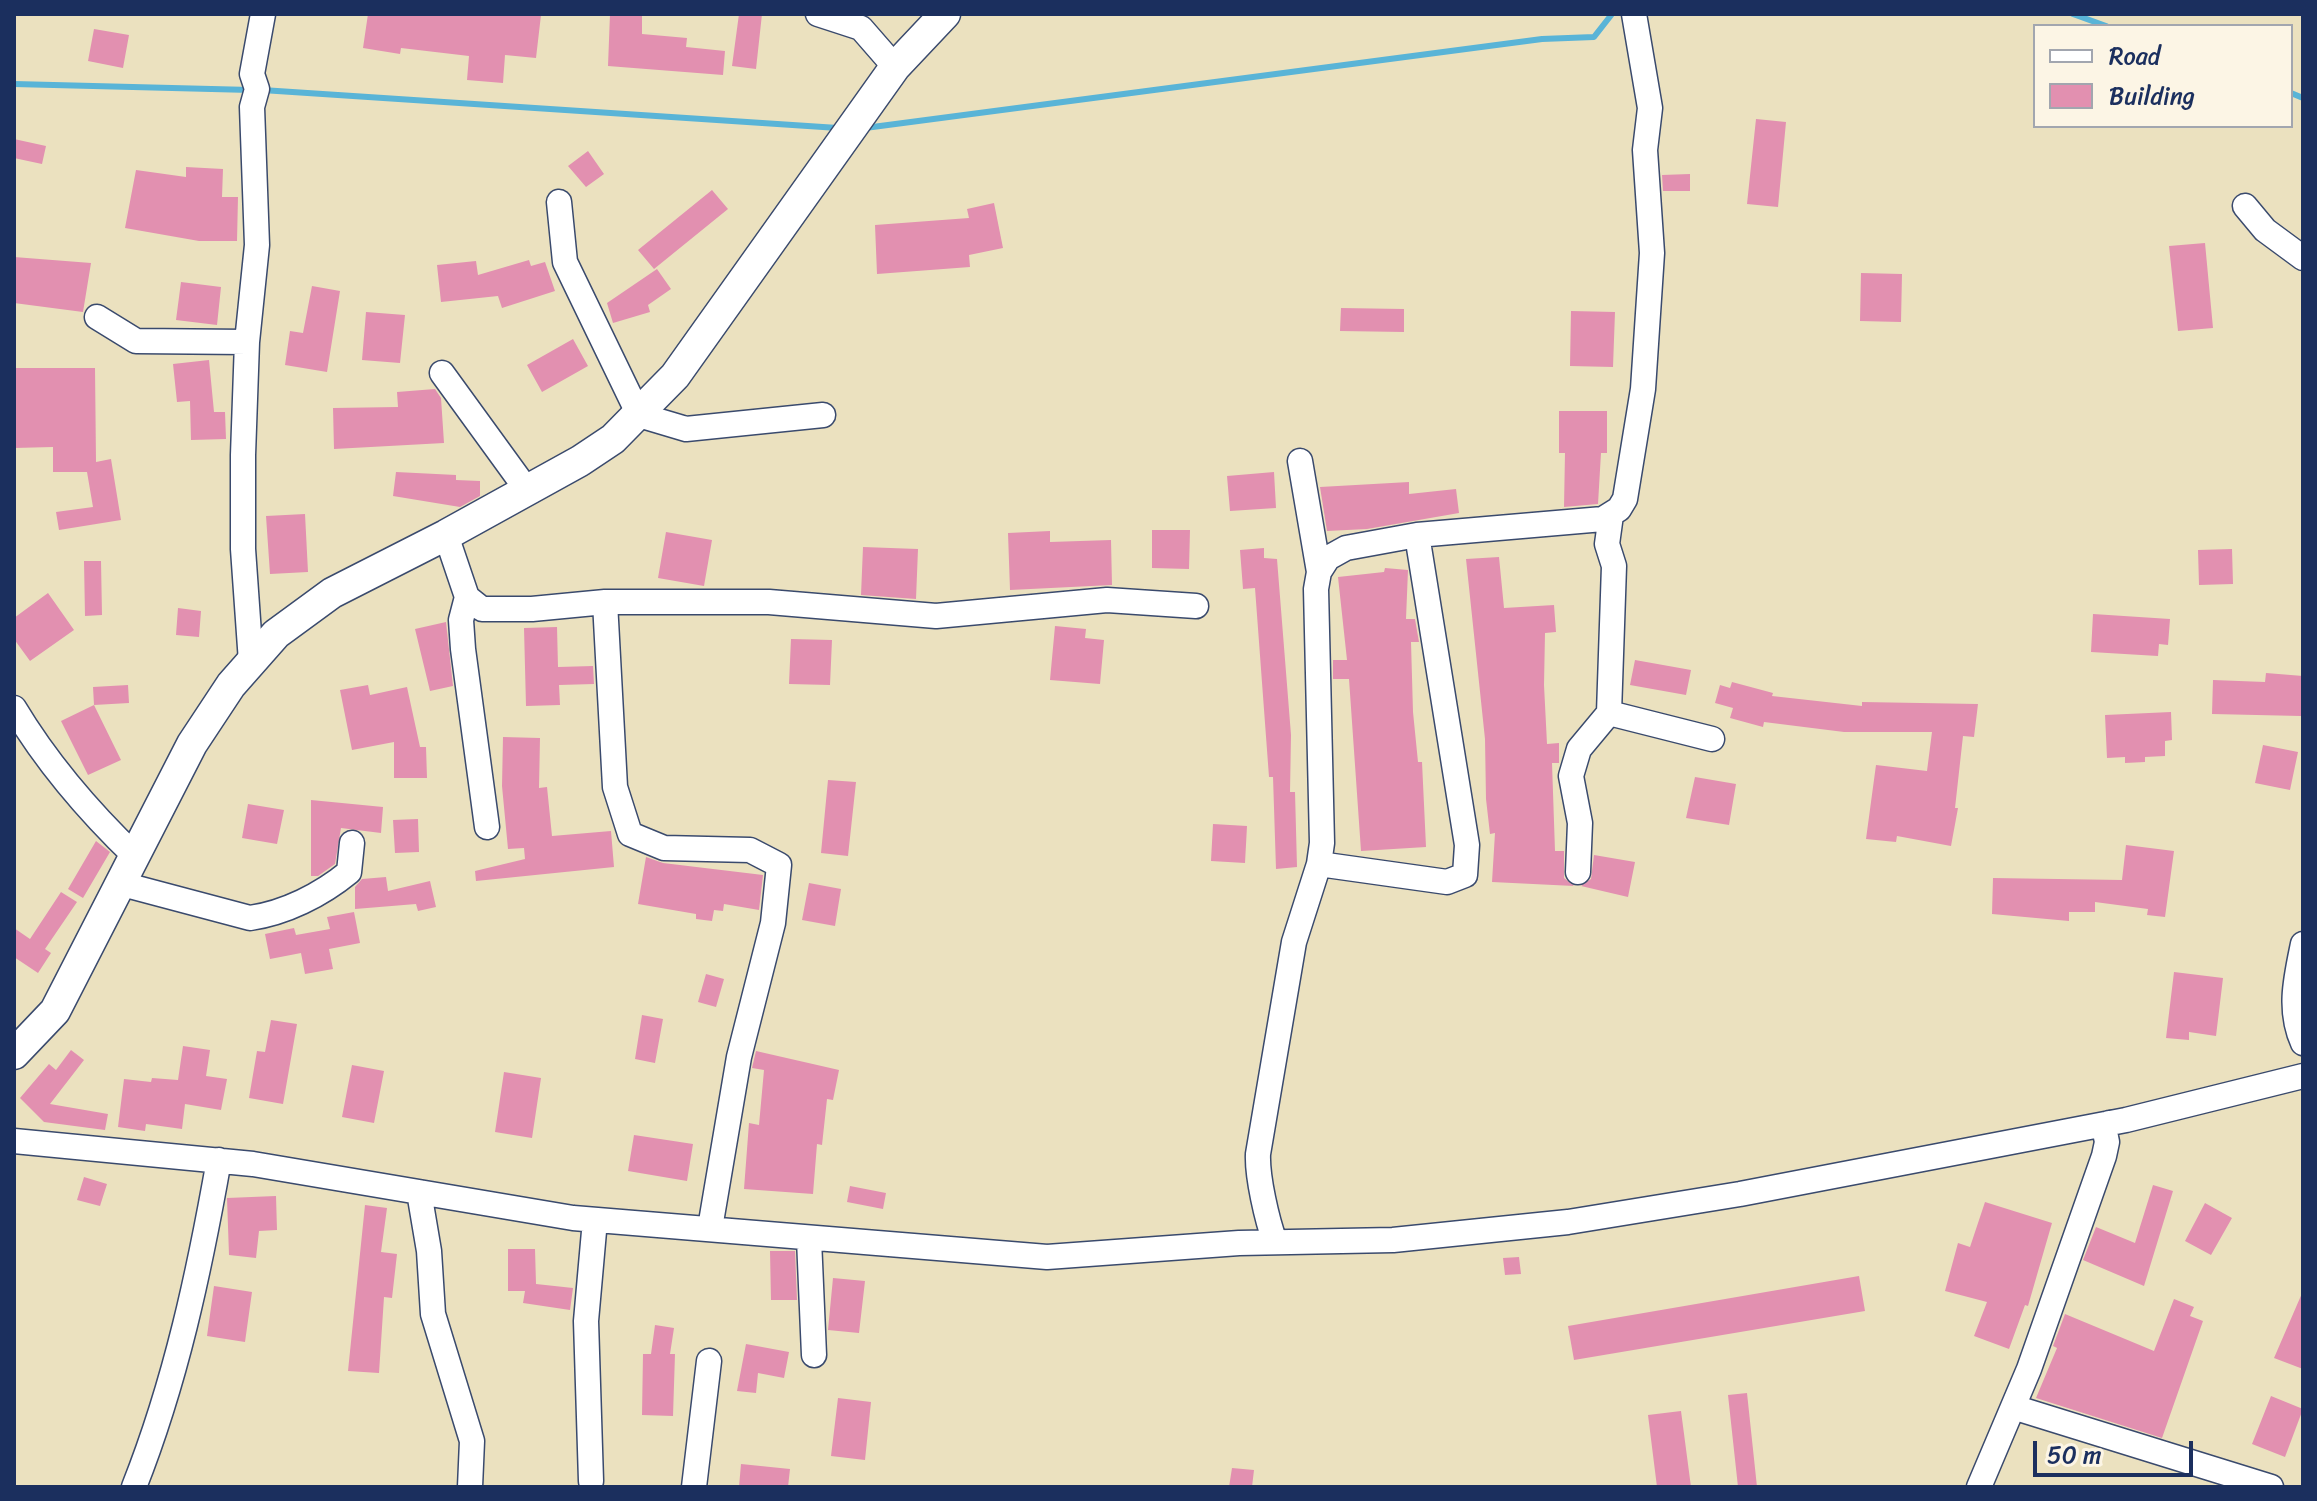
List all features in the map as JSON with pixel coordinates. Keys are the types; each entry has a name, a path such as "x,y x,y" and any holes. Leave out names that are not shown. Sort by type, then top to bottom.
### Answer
{"main road":[{"path":"14,1054 55,1011 192,744 231,685 276,634 332,593 446,535 613,439 639,415 675,376 895,67 945,14"}],"street":[{"path":"251,662 243,549 247,342 257,245 252,107 257,89 252,74 263,14"},
{"path":"818,14 861,28 895,67"},
{"path":"1319,572 1328,558 1346,548 1417,535 1589,522 1619,509 1630,488 1643,389 1652,253 1645,150 1650,108 1634,14"},
{"path":"559,202 565,262 639,415 686,429 823,415"},
{"path":"2245,206 2265,230 2303,258"},
{"path":"97,317 136,341 247,342"},
{"path":"442,373 527,490"},
{"path":"1275,1242 1265,1215 1258,1154 1294,942 1319,864 1322,843 1316,589 1319,572 1300,461"},
{"path":"1578,872 1580,823 1571,776 1579,749 1609,713 1614,566 1607,544 1611,515"},
{"path":"446,535 467,597 482,609 605,602 769,602 936,616 1107,600 1196,606"},
{"path":"1319,864 1447,882 1465,875 1467,845 1417,535"},
{"path":"467,597 461,620 463,649 487,827"},
{"path":"605,602 615,787 630,834 664,848 750,850 779,865 773,923 735,1079 710,1228"},
{"path":"14,708 74,792 136,857"},
{"path":"1609,713 1712,739"},
{"path":"122,884 250,918 263,916 294,905 349,872 352,843"},
{"path":"2303,944 2294,997 2296,1027 2303,1043"},
{"path":"14,1141 219,1160 595,1220 1047,1257 1275,1242 1393,1240 1568,1222 1740,1194 2109,1123 2303,1076"},
{"path":"1979,1487 2013,1407 2104,1156 2107,1142 2105,1132 2109,1123"},
{"path":"134,1487 163,1414 197,1288 219,1160"},
{"path":"419,1192 429,1251 433,1314 472,1441 470,1487"},
{"path":"591,1481 586,1321 595,1220"},
{"path":"809,1239 814,1355"},
{"path":"694,1487 709,1361"},
{"path":"2013,1407 2271,1487"}],"building":[{"path":"368,14 541,15 536,58 505,55 503,83 467,80 469,56 401,48 400,54 363,48"},
{"path":"610,14 642,14 642,34 687,38 686,47 725,51 723,75 608,66"},
{"path":"739,14 762,14 756,69 732,66"},
{"path":"94,29 129,35 123,68 88,61"},
{"path":"1756,119 1786,122 1778,207 1747,204"},
{"path":"14,139 46,146 42,164 14,158"},
{"path":"588,151 604,174 586,187 568,166"},
{"path":"186,167 223,169 222,197 238,197 237,241 199,241 125,228 136,170 186,177"},
{"path":"1690,174 1690,191 1663,191 1662,175"},
{"path":"712,190 728,209 654,269 638,250"},
{"path":"994,203 1003,248 969,255 970,267 877,274 875,225 969,218 967,209"},
{"path":"2205,243 2213,328 2178,331 2169,246"},
{"path":"14,257 91,263 83,312 14,303"},
{"path":"529,260 531,266 545,262 555,291 502,308 498,296 441,302 437,265 476,261 478,275"},
{"path":"657,269 671,289 648,305 650,312 613,323 607,303"},
{"path":"1861,273 1902,274 1901,322 1860,321"},
{"path":"181,282 221,287 217,325 176,320"},
{"path":"312,286 340,291 327,372 285,365 290,331 303,333"},
{"path":"1341,308 1404,309 1404,332 1340,331"},
{"path":"1571,311 1615,312 1613,367 1570,366"},
{"path":"366,312 405,315 400,363 362,360"},
{"path":"573,339 588,366 542,392 527,365"},
{"path":"209,360 214,412 225,412 226,439 191,440 190,401 177,402 173,364"},
{"path":"14,368 95,368 96,462 111,459 121,520 59,530 56,512 93,507 87,472 53,472 53,447 14,448"},
{"path":"435,389 441,398 444,443 334,449 333,408 398,407 397,392"},
{"path":"1559,411 1607,411 1607,453 1601,453 1598,504 1564,507 1565,453 1559,453"},
{"path":"396,472 456,475 456,480 480,481 480,496 460,507 393,496"},
{"path":"1274,472 1276,508 1230,511 1227,476"},
{"path":"1409,482 1409,494 1456,489 1459,513 1367,529 1327,531 1320,487"},
{"path":"305,514 308,572 270,574 266,516"},
{"path":"1152,530 1190,530 1189,569 1152,568"},
{"path":"1050,531 1050,542 1111,540 1112,585 1010,590 1008,533"},
{"path":"666,532 712,540 704,586 658,578"},
{"path":"863,547 918,549 916,599 861,595"},
{"path":"1264,548 1264,558 1277,559 1291,735 1290,792 1295,792 1297,867 1276,869 1273,777 1269,777 1255,588 1243,589 1240,550"},
{"path":"2232,549 2233,584 2199,585 2198,550"},
{"path":"1499,557 1504,608 1554,605 1556,632 1545,633 1547,744 1559,743 1559,763 1552,763 1555,851 1564,851 1564,878 1574,886 1492,882 1495,833 1490,834 1486,799 1485,739 1466,559"},
{"path":"84,561 101,561 102,615 85,616"},
{"path":"1385,568 1408,570 1406,619 1415,619 1419,642 1411,642 1413,712 1418,762 1422,762 1426,847 1361,851 1349,679 1333,679 1333,660 1347,660 1338,577 1384,572"},
{"path":"48,593 74,630 30,661 14,639 14,618"},
{"path":"178,608 201,611 199,637 176,635"},
{"path":"2093,614 2170,619 2168,645 2159,644 2158,656 2091,652"},
{"path":"446,622 453,686 430,691 415,629"},
{"path":"1055,626 1086,629 1085,638 1104,640 1100,684 1050,680"},
{"path":"557,627 558,667 593,666 594,684 559,685 560,705 526,706 524,628"},
{"path":"791,639 832,640 830,685 789,684"},
{"path":"1635,660 1691,670 1686,695 1630,685"},
{"path":"2266,673 2303,676 2301,716 2212,714 2213,680 2265,682"},
{"path":"1732,682 1773,693 1772,696 1862,706 1862,702 1978,704 1974,737 1963,736 1955,808 1958,808 1951,846 1897,836 1896,842 1866,839 1876,765 1927,771 1932,732 1844,732 1764,722 1763,727 1730,718 1733,708 1715,703 1720,685 1730,688"},
{"path":"128,685 129,703 94,705 93,687"},
{"path":"368,685 370,695 407,687 420,747 426,747 427,778 394,778 394,742 352,750 340,690"},
{"path":"94,705 121,760 88,775 61,721"},
{"path":"2171,712 2172,740 2165,741 2165,756 2145,757 2145,762 2125,763 2125,757 2107,758 2105,715"},
{"path":"503,737 540,738 539,788 547,787 552,836 611,831 614,867 476,881 475,871 525,859 524,848 508,849 502,786"},
{"path":"2263,745 2298,752 2290,790 2255,783"},
{"path":"1695,777 1736,784 1729,825 1686,818"},
{"path":"828,780 856,782 848,856 821,853"},
{"path":"311,800 383,807 381,833 341,828 335,864 318,876 311,876"},
{"path":"248,804 284,810 277,844 242,838"},
{"path":"418,819 419,852 395,853 393,820"},
{"path":"1213,824 1247,826 1245,863 1211,861"},
{"path":"96,841 110,852 83,898 68,889"},
{"path":"2126,845 2174,851 2165,917 2147,915 2148,909 2095,902 2095,912 2069,912 2069,921 1992,914 1993,878 2122,880"},
{"path":"1594,855 1635,862 1628,897 1581,886 1591,879"},
{"path":"646,857 663,863 763,875 759,910 724,904 723,911 714,910 712,921 696,919 696,914 638,904"},
{"path":"386,877 388,891 430,881 436,907 418,911 416,904 355,909 355,887 362,879"},
{"path":"809,883 841,889 835,926 802,920"},
{"path":"61,892 77,902 45,949 51,953 38,973 14,957 14,928 30,939"},
{"path":"354,912 360,943 329,949 333,969 305,974 301,953 270,959 265,934 294,928 296,935 330,929 327,917"},
{"path":"2174,972 2223,978 2216,1036 2189,1032 2189,1040 2166,1038"},
{"path":"706,974 724,979 716,1007 698,1002"},
{"path":"642,1015 663,1019 655,1063 635,1059"},
{"path":"271,1020 297,1024 283,1104 249,1098 257,1051 265,1052"},
{"path":"183,1046 210,1050 206,1076 227,1079 221,1110 185,1104 182,1129 146,1124 145,1131 118,1127 124,1079 151,1082 152,1078 178,1080"},
{"path":"71,1050 84,1060 50,1104 108,1114 105,1130 44,1122 20,1098 49,1064 56,1070"},
{"path":"756,1051 839,1070 833,1100 827,1099 822,1145 817,1144 813,1194 744,1189 749,1123 759,1125 764,1070 752,1068"},
{"path":"352,1065 384,1071 374,1123 342,1117"},
{"path":"504,1072 541,1078 532,1138 495,1132"},
{"path":"634,1135 693,1144 687,1181 628,1171"},
{"path":"84,1177 107,1184 100,1206 77,1200"},
{"path":"2153,1185 2173,1191 2144,1286 2083,1260 2096,1227 2135,1243"},
{"path":"850,1186 886,1193 883,1209 847,1202"},
{"path":"276,1196 277,1230 259,1231 256,1258 229,1255 227,1198"},
{"path":"1985,1202 2052,1223 2028,1306 2025,1305 2009,1349 1974,1336 1987,1302 1945,1291 1958,1243 1970,1247"},
{"path":"2205,1203 2232,1218 2211,1255 2185,1241"},
{"path":"365,1205 387,1208 381,1252 397,1254 392,1298 384,1297 379,1373 348,1371"},
{"path":"508,1249 535,1249 536,1284 573,1288 570,1310 523,1303 525,1291 508,1291"},
{"path":"770,1251 795,1251 797,1300 771,1300"},
{"path":"1519,1257 1521,1274 1505,1275 1503,1258"},
{"path":"1859,1276 1865,1311 1574,1360 1568,1326"},
{"path":"833,1278 865,1281 859,1333 828,1330"},
{"path":"214,1286 252,1292 245,1342 207,1336"},
{"path":"2303,1291 2303,1369 2274,1358"},
{"path":"2174,1299 2194,1307 2190,1316 2203,1321 2162,1438 2036,1398 2057,1348 2053,1346 2065,1314 2154,1351"},
{"path":"655,1325 674,1328 670,1354 675,1354 673,1416 642,1415 643,1354 651,1354"},
{"path":"746,1344 789,1352 784,1378 758,1373 756,1393 737,1391"},
{"path":"1747,1393 1757,1487 1738,1487 1728,1395"},
{"path":"2271,1396 2303,1409 2285,1457 2252,1444"},
{"path":"838,1398 871,1402 865,1460 831,1456"},
{"path":"1681,1411 1691,1487 1657,1487 1648,1415"},
{"path":"741,1464 790,1469 788,1487 739,1487"},
{"path":"1232,1468 1254,1470 1252,1487 1229,1487"}],"waterway":[{"path":"865,128 1542,39 1594,37 1612,14"},
{"path":"2073,14 2100,24"},
{"path":"14,84 251,90"},
{"path":"262,90 838,128"},
{"path":"2293,94 2303,98"}]}
